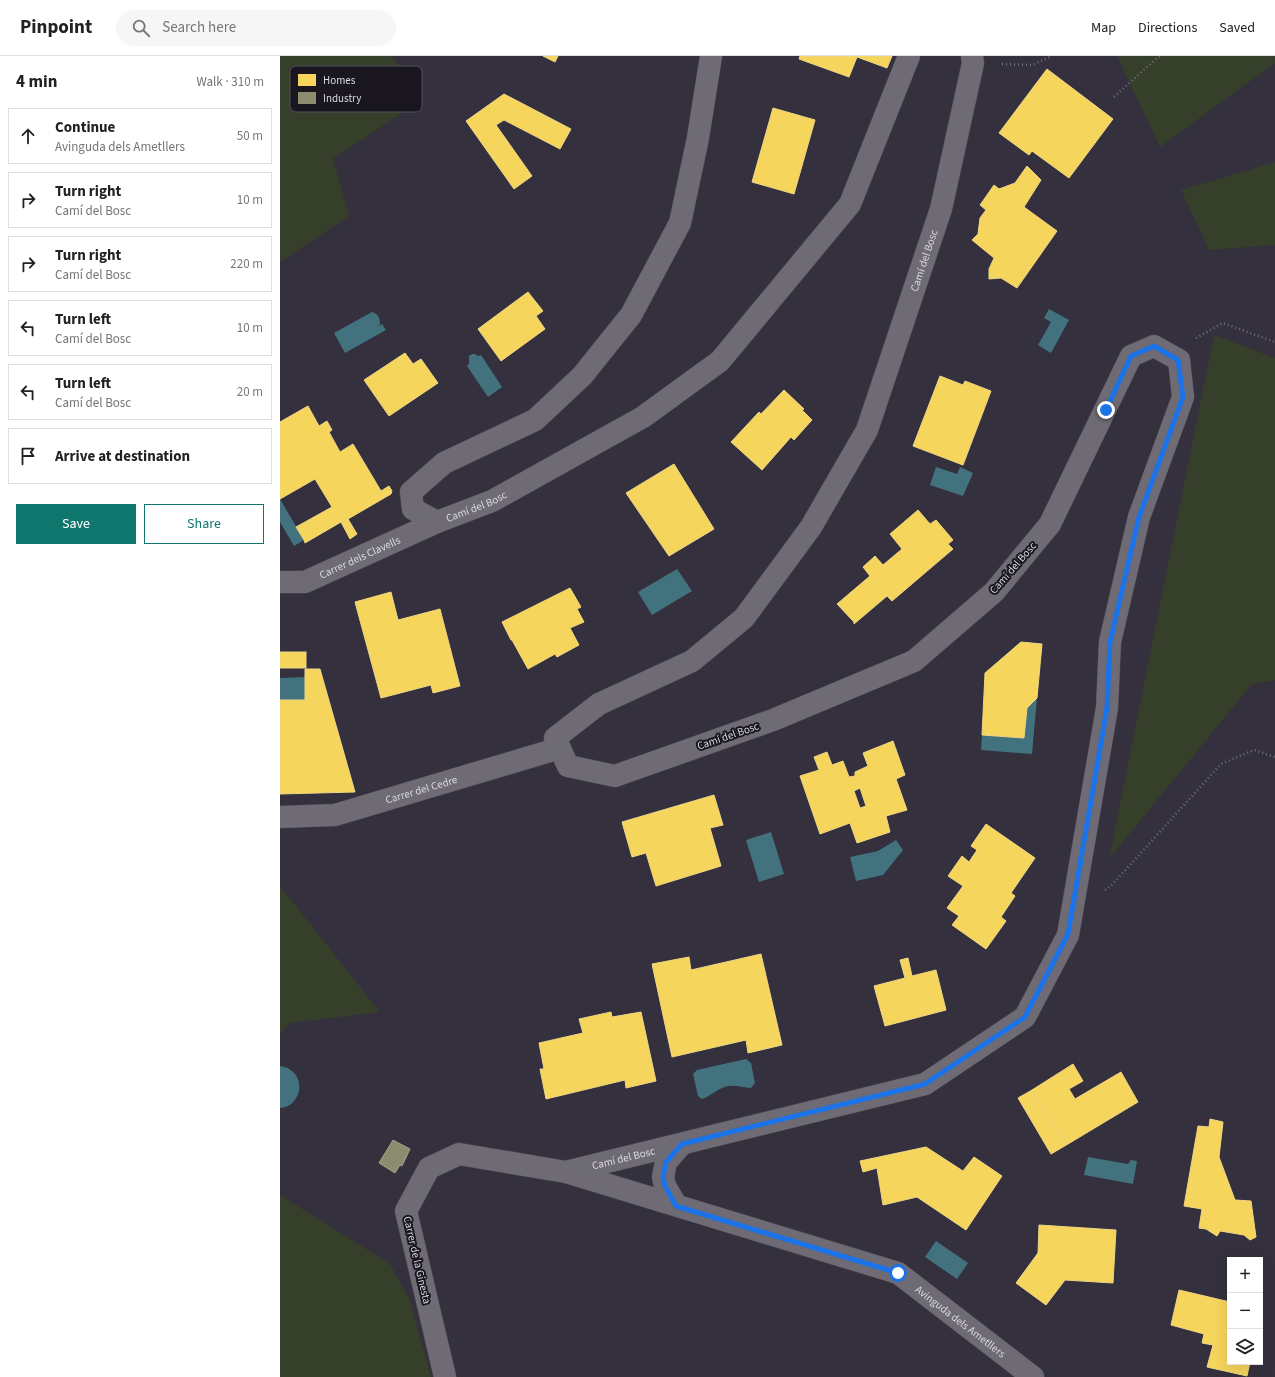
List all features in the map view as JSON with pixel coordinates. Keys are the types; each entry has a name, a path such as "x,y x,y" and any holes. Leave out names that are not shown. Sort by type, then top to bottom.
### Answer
{"street":[{"name":"Camí del Bosc","path":"711,56 698,138 680,223 631,315 582,376 535,420 444,463 411,492 413,509 437,522 492,501 643,417 720,361 850,204 909,56"},
{"name":"Camí del Bosc","path":"566,1172 925,1084 1025,1017 1068,934 1107,708 1110,642 1139,517 1183,397 1178,360 1154,346 1131,356 1050,524 994,592 914,661 774,720 615,776 568,766 555,738 599,704 692,661 744,618 811,527 867,430 941,209 973,60"},
{"name":"Carrer dels Clavells","path":"280,582 304,582 437,522"},
{"name":"Carrer del Cedre","path":"280,817 335,815 560,748"},
{"name":"Camí del Bosc","path":"676,1206 665,1186 663,1177 666,1162 682,1144"},
{"name":"Carrer de la Ginesta","path":"445,1377 406,1211 428,1168 459,1154 566,1172"},
{"name":"Avinguda dels Ametllers","path":"566,1172 898,1273 1033,1377"}],"path":[{"path":"973,60 1032,65 1052,56"},
{"path":"1114,96 1160,56"},
{"path":"1178,360 1190,342 1223,323 1275,342"},
{"path":"1072,907 1111,886 1221,764 1254,750 1275,757"}],"green space":[{"path":"280,56 392,56 399,66 290,66 290,112 404,112 333,159 349,216 280,262"},
{"path":"1117,56 1275,56 1275,63 1160,147"},
{"path":"1275,162 1275,245 1209,250 1181,190"},
{"path":"1214,335 1275,358 1275,680 1252,684 1109,859"},
{"path":"280,886 380,1012 290,1023 280,1034"},
{"path":"280,1195 390,1264 410,1301 431,1377 280,1377"}],"water":[{"path":"1049,309 1069,320 1051,353 1038,345 1051,322 1044,318"},
{"path":"372,312 379,318 380,324 377,327 382,324 386,330 345,353 334,333"},
{"path":"472,354 478,356 481,355 502,387 488,397 467,366 469,364 469,356"},
{"path":"936,467 957,474 960,467 973,473 963,496 930,485"},
{"path":"280,499 304,540 294,546 280,522"},
{"path":"677,569 692,591 652,615 638,592"},
{"path":"305,677 305,700 280,700 280,678"},
{"path":"1037,698 1032,754 981,750 982,735 1024,738 1027,708"},
{"path":"771,832 784,874 759,882 746,840"},
{"path":"896,840 903,850 883,875 856,881 850,857 878,851"},
{"path":"746,1059 751,1063 755,1083 751,1088 728,1086 721,1088 702,1099 698,1096 693,1074 697,1070"},
{"path":"280,1066 287,1068 295,1074 298,1079 299,1092 292,1103 280,1108"},
{"path":"1088,1157 1128,1164 1131,1160 1137,1161 1133,1184 1084,1175"},
{"path":"936,1241 968,1263 957,1279 925,1257"}],"building: Homes":[{"path":"543,56 558,56 555,62"},
{"path":"800,56 892,56 887,68 857,57 849,77 799,59"},
{"path":"1047,69 1113,119 1069,178 1032,151 1029,155 999,133"},
{"path":"504,94 571,129 560,149 504,120 496,125 532,176 514,189 466,121"},
{"path":"773,108 815,120 794,194 752,182"},
{"path":"1027,166 1041,180 1024,207 1057,231 1017,288 1001,278 989,279 989,269 994,258 972,240 978,234 980,218 986,210 980,205 994,185 999,189 1015,183"},
{"path":"528,292 543,311 536,316 545,329 501,361 478,329"},
{"path":"405,353 413,364 421,359 438,383 389,416 364,380"},
{"path":"940,376 963,385 965,381 991,391 963,465 913,446"},
{"path":"784,390 804,409 802,410 812,420 794,440 791,437 762,470 731,442 759,412 761,414"},
{"path":"308,406 319,426 327,421 332,430 329,432 340,452 353,444 381,491 389,486 392,491 391,494 348,519 357,534 350,539 341,522 305,543 296,527 332,507 315,479 280,499 280,422"},
{"path":"674,464 714,529 669,556 626,493"},
{"path":"918,510 930,524 936,520 953,540 948,544 953,549 892,601 887,596 854,624 854,622 837,604 870,576 863,567 875,556 883,565 902,549 890,534"},
{"path":"570,588 581,607 577,609 584,622 570,628 579,645 557,657 555,654 528,669 502,622"},
{"path":"391,592 398,620 440,609 460,686 433,693 431,685 381,698 355,602"},
{"path":"1021,642 1042,644 1037,698 1027,708 1024,738 982,735 985,673"},
{"path":"280,652 306,652 306,668 280,668"},
{"path":"305,669 320,669 355,792 280,794 280,700 305,700"},
{"path":"893,741 905,775 896,779 907,810 886,816 890,832 857,843 850,823 820,834 800,776 819,770 814,757 827,752 832,765 843,761 849,777 855,776 855,772 868,766 863,753","holes":["860,788 866,806 860,808 854,791"]},
{"path":"714,795 723,825 710,828 721,866 656,886 646,853 632,857 622,822"},
{"path":"986,824 1035,858 1011,893 1015,896 1001,917 1006,921 986,949 952,925 959,916 947,908 963,886 948,876 962,856 969,862 977,850 971,846"},
{"path":"761,954 782,1045 748,1053 746,1040 672,1057 652,964 689,957 691,970"},
{"path":"908,958 912,976 936,970 946,1010 885,1026 874,986 905,978 900,960"},
{"path":"611,1012 612,1017 641,1012 656,1081 626,1088 625,1080 546,1099 540,1069 544,1069 539,1043 583,1033 579,1019"},
{"path":"1073,1064 1083,1081 1069,1089 1075,1099 1121,1072 1138,1102 1068,1144 1032,1090"},
{"path":"1032,1090 1068,1144 1051,1154 1018,1098"},
{"path":"1210,1119 1223,1122 1219,1157 1235,1200 1251,1201 1256,1237 1250,1240 1244,1235 1220,1231 1217,1236 1206,1229 1199,1228 1202,1209 1184,1206 1198,1126 1209,1127"},
{"path":"926,1147 963,1171 974,1157 1002,1176 966,1230 917,1197 883,1205 877,1168 863,1172 860,1161"},
{"path":"1039,1225 1116,1230 1113,1283 1065,1280 1046,1305 1016,1283 1038,1253"},
{"path":"1179,1290 1227,1301 1227,1365 1249,1365 1247,1376 1207,1367 1213,1345 1202,1343 1204,1334 1171,1325"}],"building: Industry":[{"path":"393,1140 410,1149 402,1166 400,1165 395,1173 379,1163"}],"route":[{"path":"898,1273 676,1206 665,1186 663,1177 666,1162 682,1144 925,1084 1025,1017 1068,934 1107,708 1110,642 1139,517 1183,397 1178,360 1154,346 1131,356 1106,410"}]}
